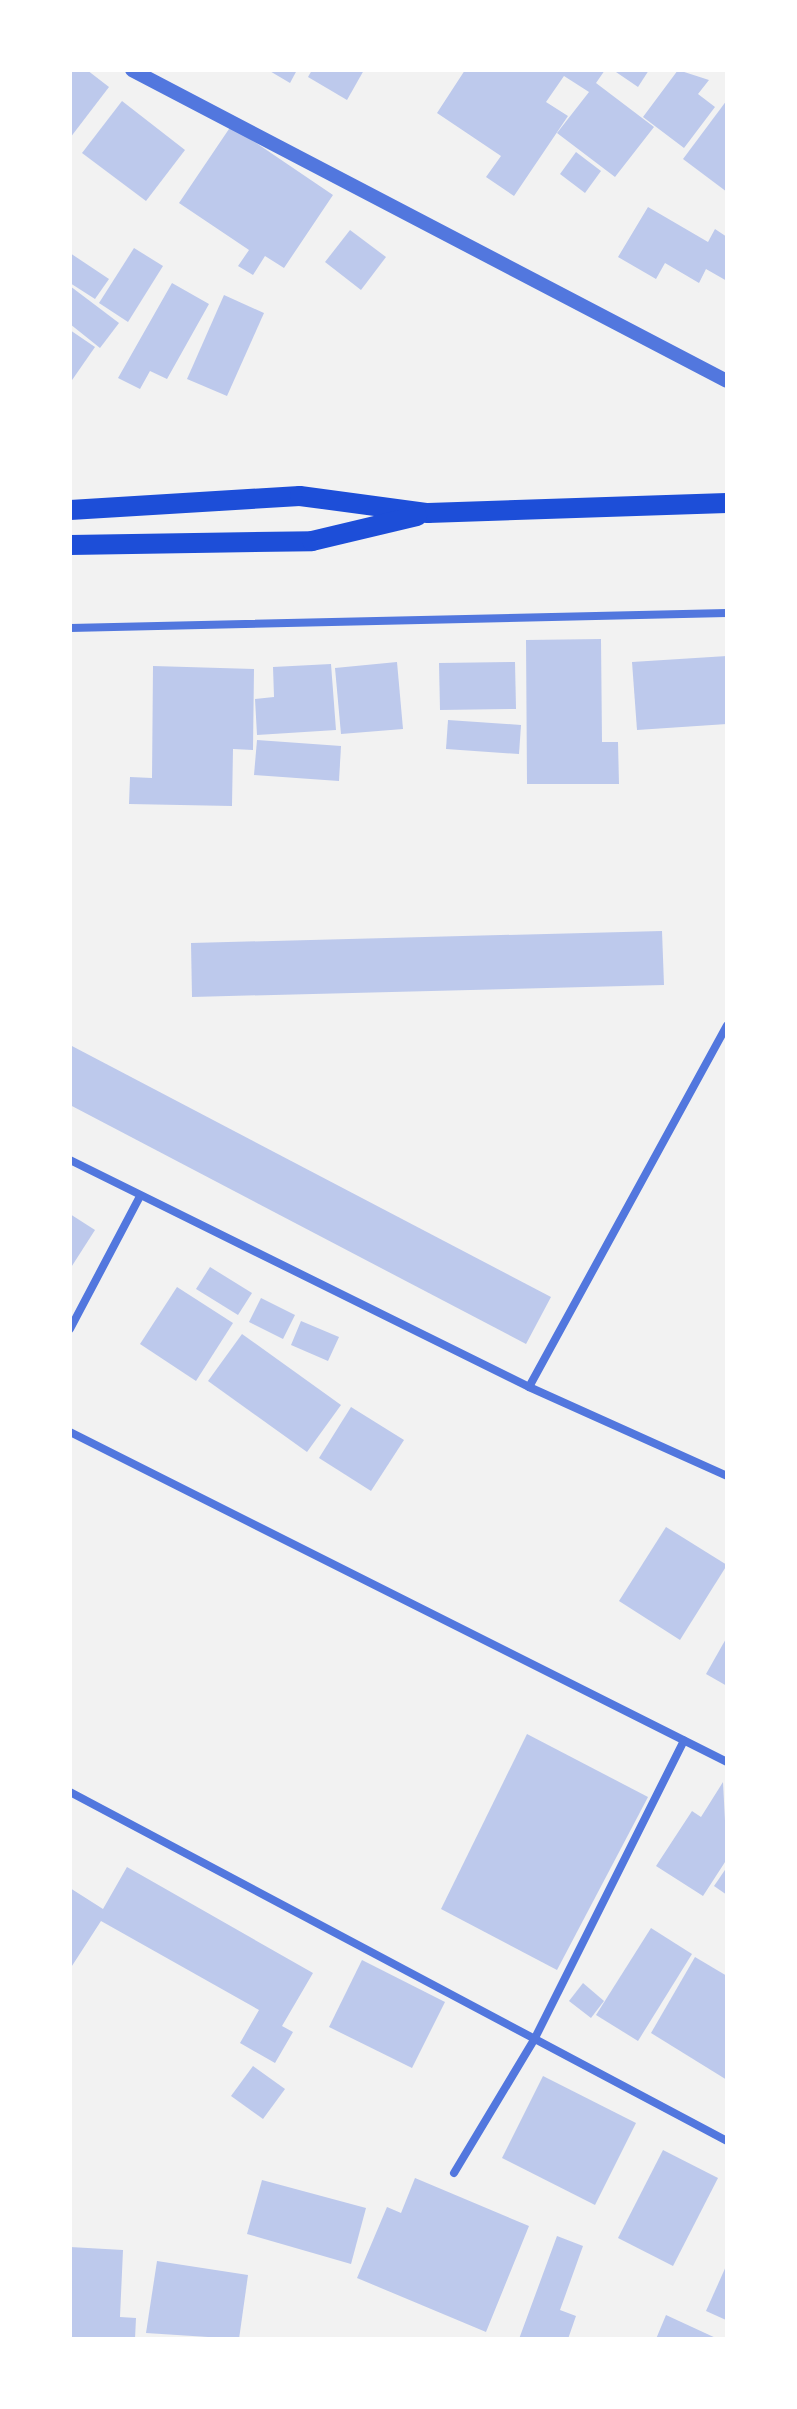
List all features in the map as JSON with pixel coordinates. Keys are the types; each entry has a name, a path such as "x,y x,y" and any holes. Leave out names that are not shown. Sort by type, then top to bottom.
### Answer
{"main road":[{"path":"70,510 300,496 428,513 727,503"},
{"path":"70,545 312,541 428,513"}],"street":[{"path":"132,70 727,381"},
{"path":"70,628 727,613"},
{"path":"529,1387 727,1026"},
{"path":"70,1160 139,1198 529,1387 727,1476"},
{"path":"70,1329 139,1198"},
{"path":"70,1432 727,1762"},
{"path":"454,2173 534,2040 684,1740"},
{"path":"70,1792 727,2141"}],"building":[{"path":"70,70 87,70 109,87 70,138"},
{"path":"268,70 297,70 290,83"},
{"path":"312,70 364,70 347,100 308,77"},
{"path":"465,70 605,70 596,83 654,127 615,177 557,133 589,92 564,76 546,102 568,116 514,196 486,177 501,156 437,113"},
{"path":"613,70 649,70 638,87"},
{"path":"678,70 709,80 698,94 715,107 684,148 643,117"},
{"path":"727,100 727,192 683,159"},
{"path":"122,101 185,150 146,201 82,153"},
{"path":"231,126 333,195 284,268 265,256 253,275 238,266 249,250 179,203"},
{"path":"576,152 601,171 585,193 560,174"},
{"path":"648,207 708,242 715,229 727,237 727,281 706,269 699,283 665,263 656,279 618,257"},
{"path":"350,230 386,257 361,290 325,262"},
{"path":"134,248 163,266 128,322 99,303"},
{"path":"70,253 109,279 95,299 70,283"},
{"path":"172,283 209,304 167,379 150,371 140,389 118,378"},
{"path":"70,286 119,323 100,348 70,324"},
{"path":"224,295 264,313 227,396 187,379"},
{"path":"70,330 95,347 70,383"},
{"path":"601,639 602,742 618,742 619,784 527,784 526,640"},
{"path":"727,656 727,724 637,730 632,662"},
{"path":"397,662 403,729 341,734 335,668"},
{"path":"515,662 516,709 440,710 439,663"},
{"path":"331,664 336,730 257,735 255,699 274,697 273,667"},
{"path":"153,666 254,669 253,750 233,749 232,806 129,804 130,777 152,778"},
{"path":"448,720 521,725 519,754 446,749"},
{"path":"257,740 341,746 339,781 254,775"},
{"path":"662,931 664,985 192,997 191,943"},
{"path":"70,1045 551,1297 526,1344 70,1105"},
{"path":"70,1214 95,1230 70,1269"},
{"path":"210,1267 252,1293 238,1315 196,1289"},
{"path":"177,1287 233,1323 196,1381 140,1344"},
{"path":"261,1298 295,1315 283,1339 249,1322"},
{"path":"301,1321 339,1337 328,1361 291,1345"},
{"path":"242,1334 341,1405 307,1452 208,1381"},
{"path":"351,1407 404,1440 371,1491 319,1458"},
{"path":"666,1527 727,1565 680,1640 619,1601"},
{"path":"727,1637 727,1686 706,1674"},
{"path":"527,1734 648,1797 557,1970 441,1909"},
{"path":"723,1782 727,1859 703,1896 656,1866 692,1811 701,1817"},
{"path":"127,1867 313,1973 282,2026 293,2032 275,2063 240,2043 259,2010 101,1921 70,1969 70,1888 103,1909"},
{"path":"727,1867 727,1895 714,1886"},
{"path":"651,1928 692,1954 638,2041 596,2015"},
{"path":"695,1957 727,1976 727,2080 651,2033"},
{"path":"362,1960 445,2002 412,2068 329,2027"},
{"path":"583,1983 604,2001 591,2018 569,2001"},
{"path":"253,2066 285,2089 263,2119 231,2096"},
{"path":"543,2076 636,2123 595,2205 502,2158"},
{"path":"663,2150 718,2178 673,2266 618,2238"},
{"path":"415,2178 529,2226 486,2332 357,2278 387,2207 401,2213"},
{"path":"262,2180 366,2208 351,2264 247,2234"},
{"path":"557,2236 583,2246 560,2310 576,2316 568,2339 519,2339"},
{"path":"70,2247 123,2250 120,2317 136,2318 135,2339 70,2339"},
{"path":"157,2261 248,2275 239,2339 146,2333"},
{"path":"727,2264 727,2318 726,2320 706,2311"},
{"path":"666,2315 718,2339 656,2339"}]}
